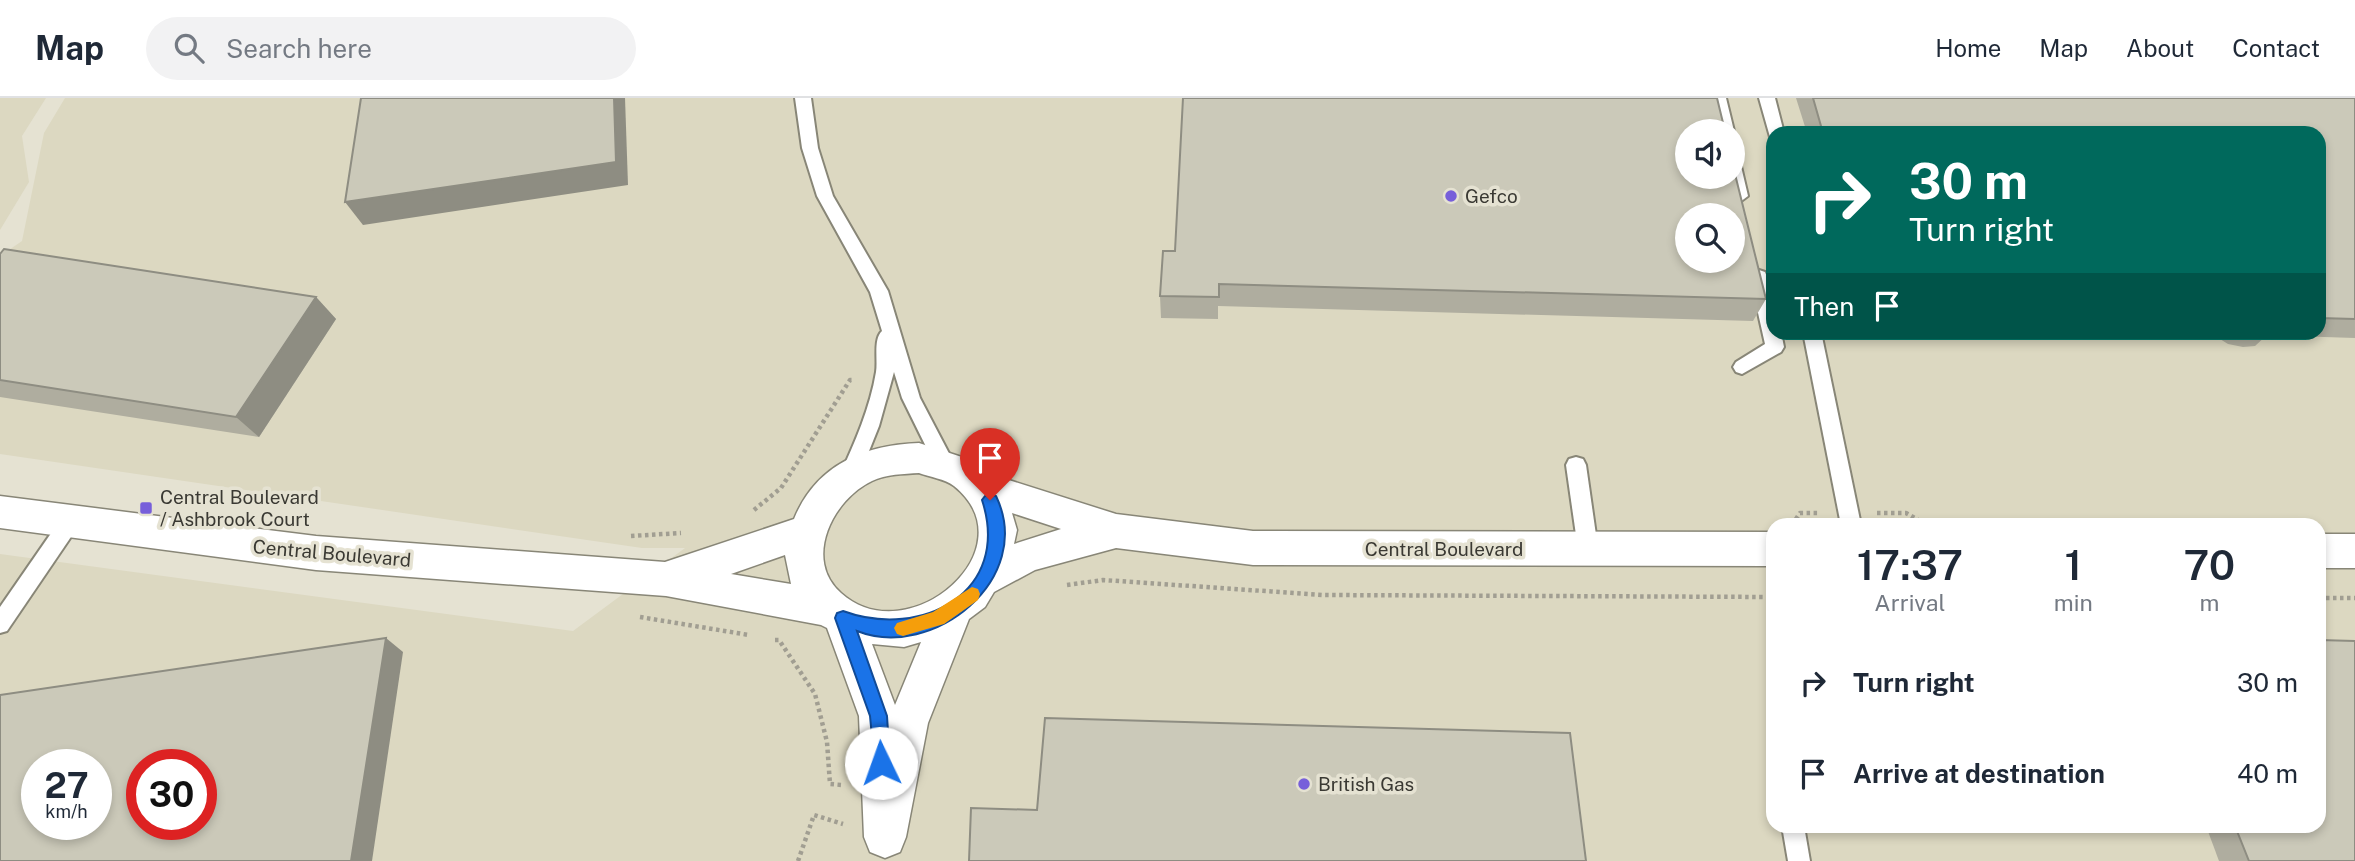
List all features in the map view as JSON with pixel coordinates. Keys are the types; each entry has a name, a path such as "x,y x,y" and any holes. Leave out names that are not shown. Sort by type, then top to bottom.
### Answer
{"street":[{"path":"919,458 958,469 981,487 995,511 998,533 995,559 985,578 967,600 953,610 920,625 883,629 862,626 836,613 817,595 804,567 802,549 805,532 826,495 850,475 870,465 894,459 919,458"},
{"name":"Central Boulevard","path":"981,487 1116,531 1254,548 1766,549"},
{"name":"Central Boulevard","path":"0,512 316,553 666,579 836,613"},
{"name":"Central Boulevard","path":"985,578 1026,556 1116,531"},
{"name":"Central Boulevard","path":"666,579 805,532"},
{"path":"2326,551 2355,551"},
{"path":"883,849 908,723 953,610"},
{"path":"836,613 879,716 883,849"}],"lane":[{"path":"803,98 810,148 825,196 879,291 911,398 944,463"},
{"path":"1718,98 1723,119"},
{"path":"1767,98 1774,126"},
{"path":"1754,254 1766,307"},
{"path":"850,475 872,423 888,351 879,291"},
{"path":"1742,367 1775,347 1773,340"},
{"path":"1814,340 1851,518"},
{"path":"1576,465 1588,549"},
{"path":"0,624 70,522"},
{"path":"1794,833 1799,861"}],"path":[{"path":"752,511 781,488 850,380 882,375"},
{"path":"621,536 648,537 685,532"},
{"path":"1064,585 1103,580 1323,595 1766,597"},
{"path":"2326,598 2355,598"},
{"path":"779,640 816,694 827,743 830,785 883,786"},
{"path":"798,861 814,814 883,849"}],"shaded area":[{"path":"0,98 46,98 22,136 29,182 0,230"},
{"path":"65,98 2355,98 2355,861 0,861 0,554 573,631 685,548 642,548 0,454 0,256 22,241 44,133"}],"building":[{"path":"361,98 614,98 616,162 345,202"},
{"name":"Gefco","path":"1183,98 1717,98 1722,119 1675,119 1675,189 1739,189 1742,203 1675,203 1675,273 1745,273 1745,214 1766,299 1219,284 1219,297 1160,296 1163,251 1175,251"},
{"path":"1813,98 2355,98 2355,319 2326,318 2326,126 1821,126"},
{"path":"4,249 316,297 236,417 0,380 0,254"},
{"path":"386,638 351,861 0,861 0,695"},
{"path":"2326,640 2355,641 2355,861 2249,861 2238,833 2326,833"},
{"name":"British Gas","path":"1045,718 1570,733 1586,861 969,861 971,808 1037,810"}],"slow traffic":[{"path":"903,628 938,618 953,610 972,594"}],"place":[{"name":"Gefco","path":"1451,196"},
{"name":"Central Boulevard / Ashbrook Court","path":"146,508"},
{"name":"British Gas","path":"1304,784"}],"route":[{"path":"881,763 879,716 843,618 862,626 903,628 938,618 967,600 985,578 995,559 998,523 990,500"}]}
